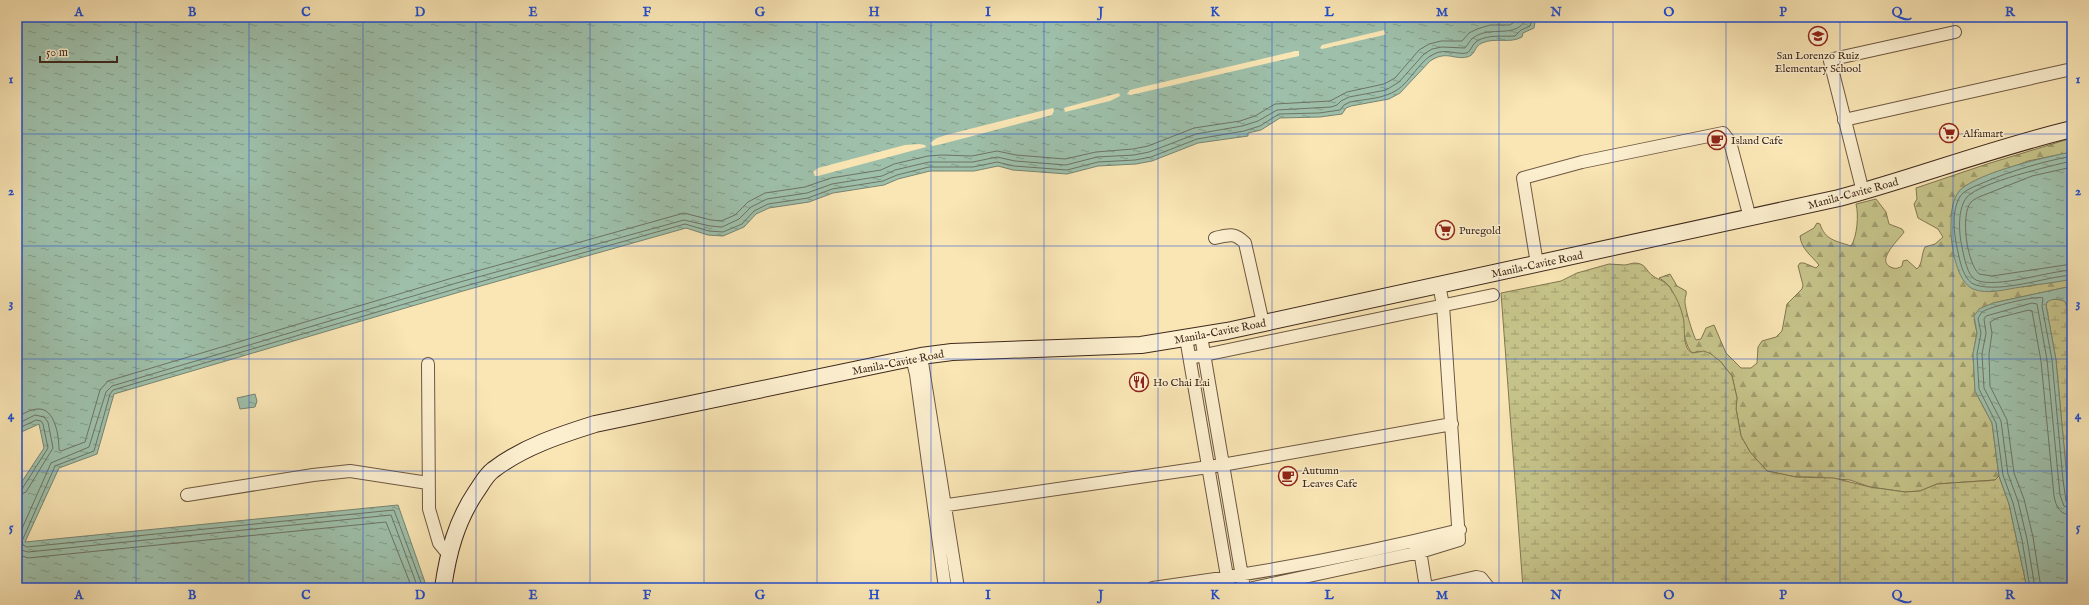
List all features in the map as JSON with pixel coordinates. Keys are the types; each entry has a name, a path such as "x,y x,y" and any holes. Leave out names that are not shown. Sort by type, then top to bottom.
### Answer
{"main road":[{"name":"Manila-Cavite Road","path":"443,588 448,554 457,526 468,504 492,471 552,438 595,424 916,357 952,352 1141,345 1194,337 1750,218 1863,192 1964,159 2072,129"}],"street":[{"path":"1863,192 1830,63 1831,60 1955,32"},
{"path":"1844,120 2072,69"},
{"path":"1537,264 1523,178 1525,176 1582,162 1723,133 1730,142 1750,218"},
{"path":"1215,238 1232,234 1238,236 1245,243 1263,323"},
{"path":"1253,588 1419,546 1460,530 1443,305 1439,285"},
{"path":"1190,358 1493,294"},
{"path":"1194,337 1204,355 1244,588"},
{"path":"1194,337 1190,358 1228,583"},
{"path":"916,357 916,374 940,506 958,588"},
{"path":"428,364 429,509 439,543 448,554"},
{"path":"940,506 1222,465 1452,424"},
{"path":"187,495 312,474 350,471 428,483"},
{"path":"940,506 945,588"},
{"path":"1153,588 1228,583 1242,575 1419,546"},
{"path":"1419,546 1427,588 1476,577 1481,578 1489,588"}],"green space":[{"path":"2072,138 2072,152 2028,161 1972,183 2022,287 2072,279 2072,286 1993,303 1974,319 1977,333 1973,354 1975,391 1992,423 1999,476 1995,480 1937,484 1920,491 1905,492 1870,487 1850,480 1796,477 1767,471 1750,452 1741,436 1736,408 1737,398 1732,376 1720,361 1698,351 1693,353 1690,350 1684,335 1674,295 1669,286 1659,278 1670,274 1677,286 1686,291 1686,308 1696,340 1701,339 1706,328 1714,325 1726,353 1741,368 1751,368 1757,363 1758,347 1762,341 1776,337 1782,331 1787,304 1802,289 1803,285 1798,266 1800,263 1816,268 1819,265 1802,245 1800,236 1814,228 1817,223 1820,224 1828,237 1851,246 1855,237 1857,226 1856,204 1876,199 1886,212 1889,224 1902,229 1904,232 1893,245 1887,256 1886,261 1888,265 1893,268 1898,268 1902,266 1903,261 1907,260 1917,269 1925,247 1935,244 1943,237 1938,229 1918,218 1914,204 1917,199 1916,188"},
{"path":"1634,263 1641,264 1650,274 1663,281 1670,287 1679,303 1684,321 1685,343 1689,351 1693,353 1704,351 1711,354 1720,361 1732,376 1737,398 1736,409 1741,436 1750,452 1767,471 1796,477 1834,478 1870,487 1905,492 1920,491 1937,484 1995,480 1999,476 2009,504 2027,588 1523,588 1501,293 1561,281 1577,273 1609,264 1625,265"},
{"path":"2051,299 2063,300 2066,303 2072,349 2072,508 2067,479 2056,360 2046,305"}],"water":[{"path":"17,17 1542,17 1535,22 1534,28 1523,33 1522,37 1517,39 1487,41 1479,44 1472,54 1467,57 1441,56 1436,58 1430,61 1400,93 1389,99 1351,106 1346,108 1342,114 1320,117 1280,118 1261,130 1248,133 1248,136 1198,143 1152,161 1136,164 1098,166 1067,174 1013,170 998,166 974,171 930,171 898,179 884,185 833,193 809,202 769,208 756,214 744,227 723,236 708,235 686,228 463,291 114,394 97,454 59,468 25,542 398,505 427,588 17,588 17,489 44,448 39,424 17,434"},
{"path":"2072,152 2072,279 1991,292 1973,289 1963,280 1959,272 1953,248 1951,217 1954,200 1957,194 1969,183 1997,171 2030,161"},
{"path":"2072,286 2072,349 2066,303 2059,299 2054,299 2047,302 2046,305 2056,360 2067,479 2072,508 2072,588 2027,588 2009,504 1999,476 1992,423 1975,391 1973,354 1977,333 1974,316 1979,309 1993,303"},
{"path":"255,394 257,401 255,407 240,409 237,398"}],"pier":[{"path":"1439,17 1449,18 1433,22 1429,21"},
{"path":"1384,30 1386,34 1384,35 1322,49 1320,48 1322,45"},
{"path":"1299,51 1299,56 1131,95 1127,94 1130,90"},
{"path":"1119,93 1120,96 1110,101 1065,112 1064,108"},
{"path":"1053,108 1054,111 1052,115 942,144 932,146 930,143 937,138 946,135"},
{"path":"905,145 925,145 926,147 818,176 815,176 813,172 818,168"}],"place":[{"name":"San Lorenzo Ruiz Elementary School","path":"1818,36"},
{"name":"Alfamart","path":"1949,133"},
{"name":"Island Cafe","path":"1717,140"},
{"name":"Puregold","path":"1445,230"},
{"name":"Ho Chai Lai","path":"1139,382"},
{"name":"Autumn Leaves Cafe","path":"1288,476"}]}
